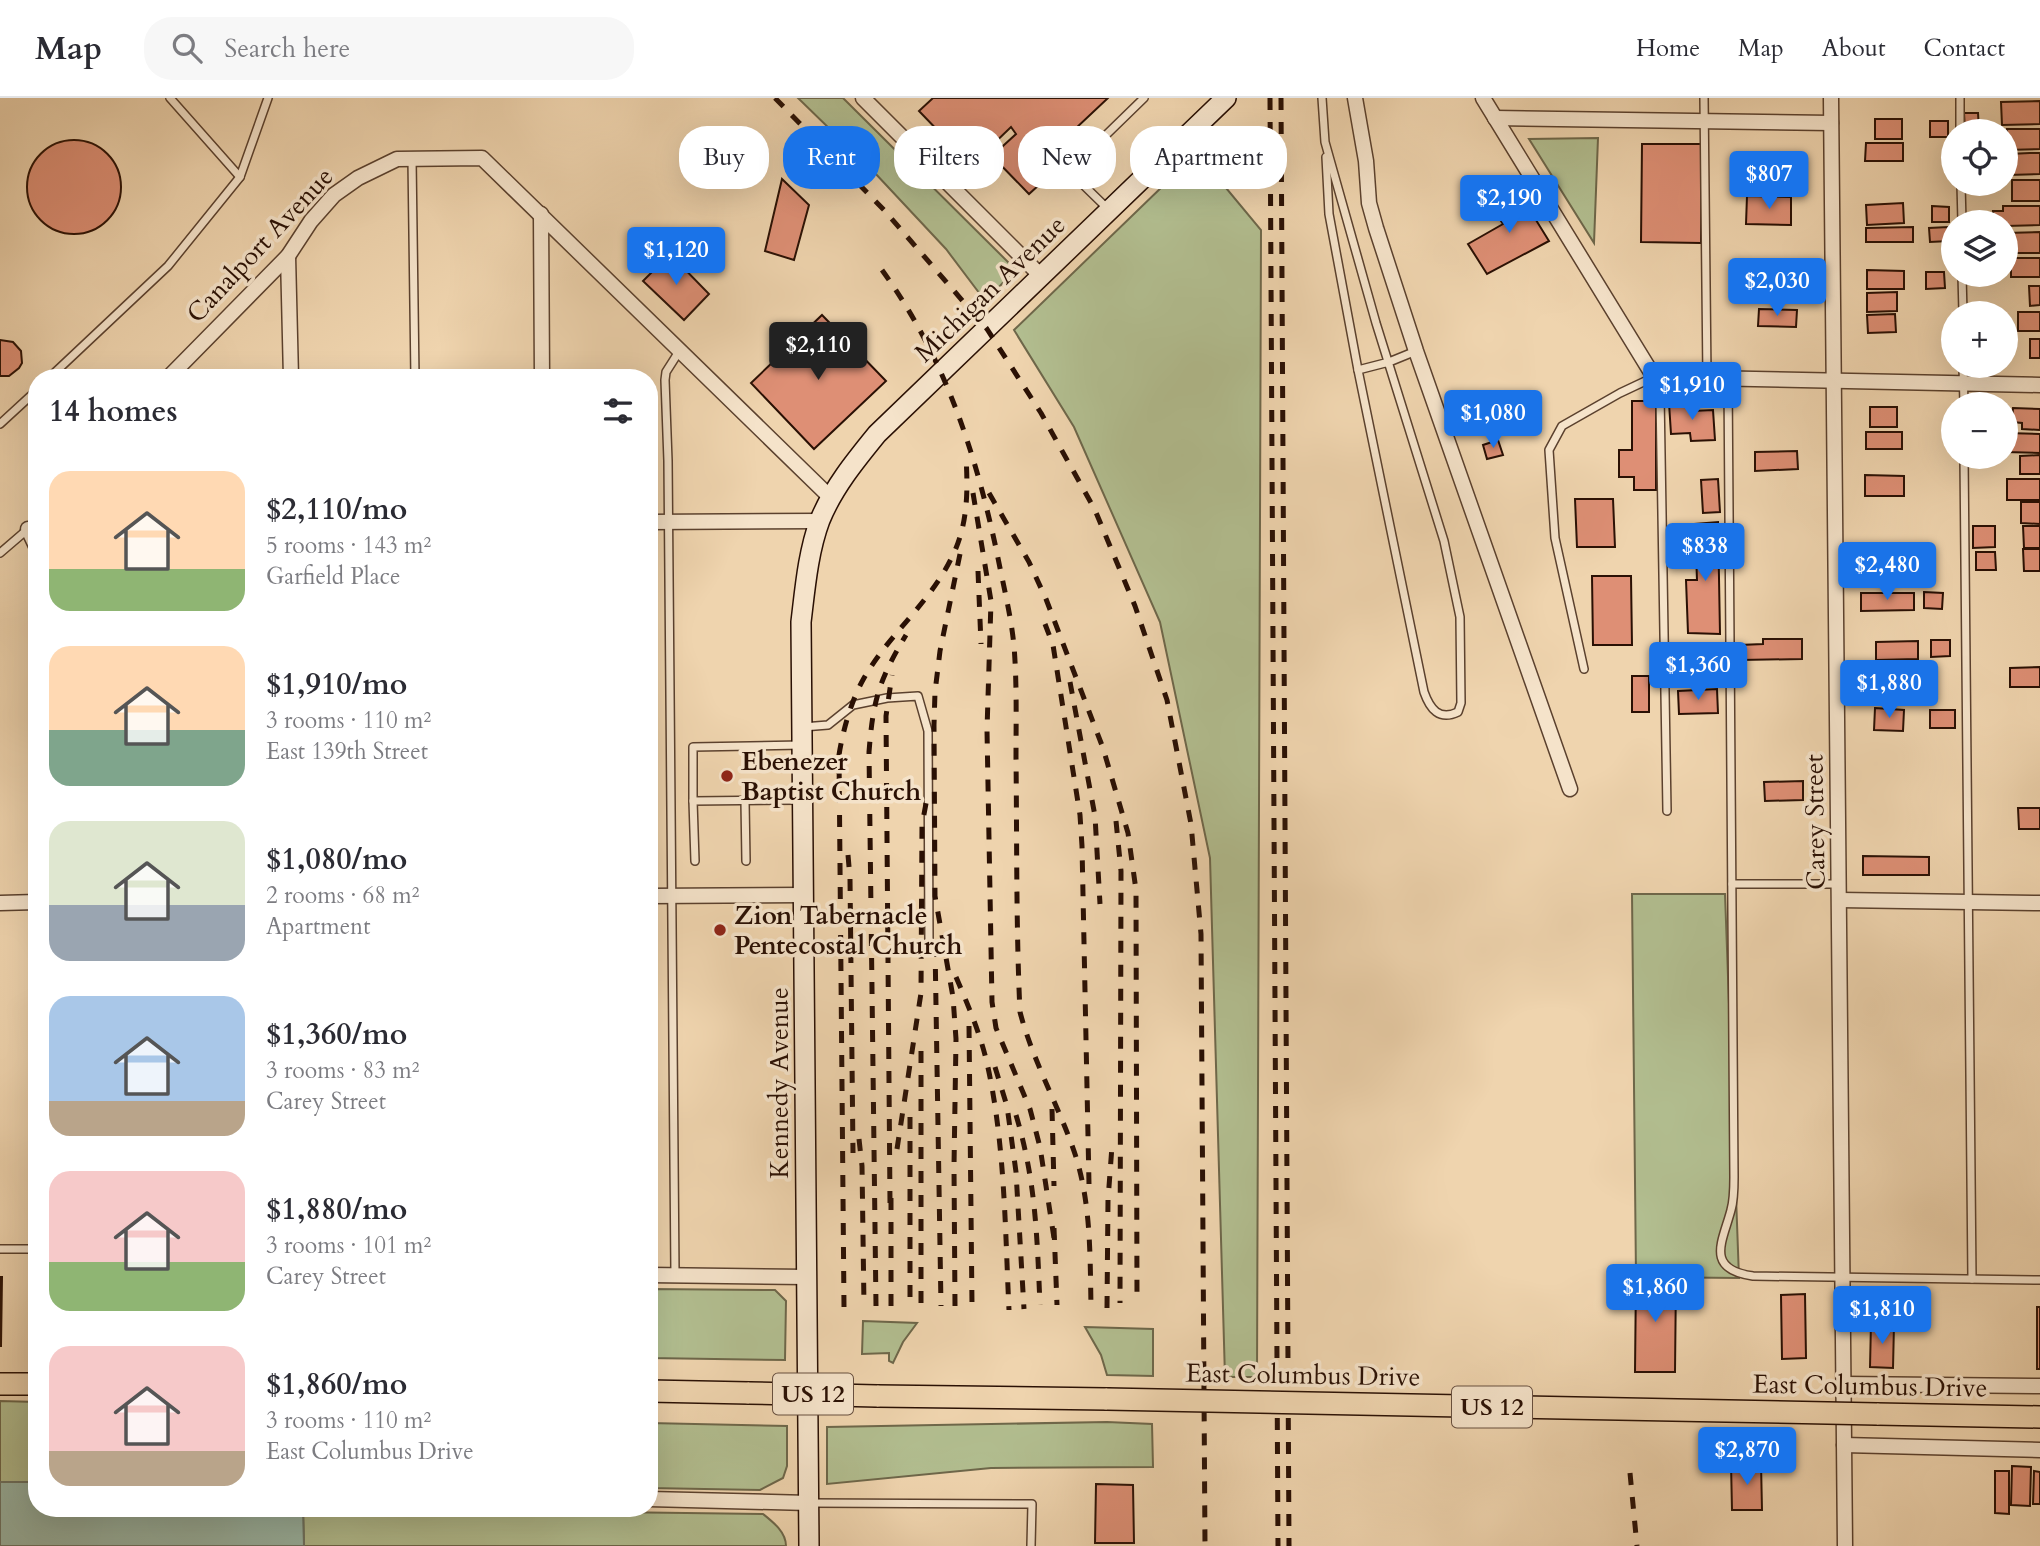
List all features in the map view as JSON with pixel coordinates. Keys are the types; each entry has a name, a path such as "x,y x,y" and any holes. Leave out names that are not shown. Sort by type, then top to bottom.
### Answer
{"main road":[{"name":"Michigan Avenue","path":"831,498 847,471 877,434 1226,98"},
{"name":"Kennedy Avenue","path":"809,1546 802,622 809,569 820,521 831,498"},
{"path":"0,1384 28,1384"},
{"name":"East Columbus Drive","path":"658,1391 2040,1417"}],"street":[{"path":"863,98 1041,276"},
{"path":"1355,98 1366,161 1369,203 1416,351 1570,789"},
{"path":"1483,98 1654,377 2040,385"},
{"name":"Carey Street","path":"1831,98 1845,1546"},
{"path":"1495,118 1831,123"},
{"name":"Canalport Avenue","path":"176,369 288,256 311,221 334,195 358,178 397,159 482,158 541,214"},
{"path":"541,214 831,498"},
{"path":"541,214 542,369"},
{"path":"288,256 291,369"},
{"path":"658,523 820,521"},
{"path":"658,896 804,895"},
{"path":"1840,900 2040,903"},
{"path":"0,903 28,902"},
{"path":"658,1275 807,1277"},
{"name":"East Columbus Drive","path":"1844,1384 2040,1386"},
{"path":"1844,1445 2040,1450"},
{"path":"658,1499 809,1503"}],"lane":[{"path":"170,98 240,177"},
{"path":"59,369 168,266 240,177 268,98"},
{"path":"1109,210 1069,171 1144,98"},
{"path":"1322,98 1329,214 1358,370 1424,692 1428,704 1436,714 1448,716 1458,712 1461,703 1460,617 1444,541 1325,142"},
{"path":"1704,98 1707,378"},
{"path":"1960,98 1960,119"},
{"path":"412,159 415,369"},
{"path":"674,1275 665,380 666,372 680,350"},
{"path":"1358,370 1416,351"},
{"path":"1584,669 1555,538 1549,450 1562,426 1654,377 1660,395 1667,811"},
{"path":"1964,378 1964,392"},
{"path":"1728,379 1734,1177 1731,1211 1720,1241 1721,1255 1733,1271 1743,1275 2040,1280"},
{"path":"0,424 28,398"},
{"path":"1964,469 1972,1279"},
{"path":"0,553 28,530"},
{"path":"695,861 692,747 803,736 828,725 853,705 887,698 918,696 928,731 929,941"},
{"path":"693,800 803,800"},
{"path":"745,801 746,861"},
{"path":"1732,884 1840,884"},
{"path":"0,1249 28,1250"},
{"path":"809,1503 1032,1504 1031,1546"}],"green space":[{"path":"798,98 843,98 871,126 827,126"},
{"path":"880,135 894,149 894,189 935,189 1015,269 986,302 946,249 880,178"},
{"path":"1598,138 1594,243 1529,139"},
{"path":"1160,189 1227,189 1261,230 1257,1377 1225,1377 1210,858 1160,622 1074,427 1014,330"},
{"path":"1632,894 1725,894 1739,1278 1636,1277"},
{"path":"658,1289 775,1290 786,1301 785,1360 658,1358"},
{"path":"863,1321 917,1323 903,1342 893,1363 889,1361 889,1353 862,1354"},
{"path":"1085,1327 1153,1329 1153,1376 1107,1375 1101,1355"},
{"path":"0,1401 28,1402 28,1482 0,1482"},
{"path":"1107,1422 1152,1424 1153,1467 991,1468 827,1484 827,1427"},
{"path":"658,1423 787,1426 787,1466 783,1478 760,1490 658,1488"},
{"path":"658,1513 763,1514 781,1532 786,1546 304,1546 303,1517 658,1517"}],"shaded area":[{"path":"0,1482 28,1482 28,1517 303,1517 304,1546 0,1546"}],"building":[{"path":"933,98 1108,98 1078,126 1018,126 1018,183 1004,168 1004,145 1016,134 1011,127 1004,134 1004,126 933,126 919,111"},
{"path":"2040,101 2040,124 2018,125 2018,119 2002,119 2001,102"},
{"path":"1964,113 1978,113 1978,119 1964,119"},
{"path":"1875,119 1902,119 1902,139 1875,139"},
{"path":"1930,121 1941,121 1941,137 1930,137"},
{"path":"2018,129 2040,129 2040,149 2018,150"},
{"path":"74,140 92,144 107,154 117,169 121,187 117,205 107,220 92,230 74,234 56,230 41,220 31,205 27,187 31,169 41,154 56,144"},
{"path":"1866,143 1903,143 1903,161 1865,161"},
{"path":"1642,144 1702,144 1701,243 1641,242"},
{"path":"2040,153 2040,174 2018,175 2018,154"},
{"path":"1766,173 1805,173 1806,190 1766,191"},
{"path":"782,179 783,189 792,189 809,205 794,260 765,251"},
{"path":"2018,180 2040,180 2040,201 2012,201 2012,196 2018,196"},
{"path":"1518,191 1549,241 1487,274 1468,244 1503,224 1491,206"},
{"path":"1747,196 1791,197 1791,225 1746,224"},
{"path":"1903,203 1904,223 1867,225 1866,205"},
{"path":"1932,206 1949,207 1949,210 1941,210 1941,222 1932,222"},
{"path":"2003,206 2040,206 2040,225 2018,226 2018,210 2003,210"},
{"path":"1913,227 1913,242 1866,242 1866,228"},
{"path":"1941,227 1941,241 1930,242 1929,228"},
{"path":"2040,232 2040,253 2018,253 2018,233"},
{"path":"670,254 709,294 684,320 643,281"},
{"path":"2018,258 2040,258 2040,277 2018,277"},
{"path":"1867,270 1904,271 1904,289 1867,289"},
{"path":"1743,272 1793,272 1792,289 1743,289"},
{"path":"1926,272 1941,272 1941,287 1945,288 1926,289"},
{"path":"2029,286 2040,286 2040,305 2030,306"},
{"path":"1897,292 1897,311 1867,312 1867,293"},
{"path":"1759,309 1797,310 1796,327 1758,326"},
{"path":"2018,312 2040,312 2040,331 2018,331"},
{"path":"1895,314 1896,332 1868,333 1867,315"},
{"path":"822,315 886,381 814,449 751,383"},
{"path":"2030,339 2040,339 2040,358 2030,358"},
{"path":"0,340 13,342 21,351 22,363 9,376 0,376"},
{"path":"1632,401 1656,401 1656,490 1634,490 1634,477 1619,477 1619,450 1632,450"},
{"path":"1693,402 1693,411 1713,410 1715,440 1691,441 1690,433 1671,434 1669,403"},
{"path":"1870,407 1897,407 1897,427 1870,427"},
{"path":"2018,408 2040,409 2040,430 2022,429 2022,423 2018,423"},
{"path":"1866,432 1902,432 1902,449 1866,449"},
{"path":"2018,433 2040,434 2040,453 2018,452"},
{"path":"1498,440 1503,455 1487,459 1483,445"},
{"path":"1797,451 1798,469 1755,471 1755,452"},
{"path":"2040,455 2040,474 2020,474 2020,456"},
{"path":"1865,475 1904,476 1904,496 1865,496"},
{"path":"1718,479 1720,512 1703,513 1701,480"},
{"path":"2007,479 2040,479 2040,500 2007,500"},
{"path":"1575,499 1613,499 1615,547 1577,547"},
{"path":"2021,502 2040,502 2040,524 2021,523"},
{"path":"1718,522 1720,634 1688,633 1686,580 1697,580 1695,524"},
{"path":"1973,526 1995,526 1995,547 1973,548"},
{"path":"2023,526 2040,526 2040,548 2024,548"},
{"path":"2023,549 2040,549 2040,571 2024,571"},
{"path":"1976,552 1995,552 1996,570 1976,570"},
{"path":"1592,576 1631,576 1632,645 1593,645"},
{"path":"1924,592 1943,593 1942,609 1924,608"},
{"path":"1861,593 1914,593 1914,610 1861,611"},
{"path":"1763,639 1802,639 1802,659 1741,660 1740,645 1763,644"},
{"path":"1931,640 1950,640 1950,656 1931,657"},
{"path":"1918,641 1918,659 1876,660 1876,642"},
{"path":"2040,667 2040,687 2010,687 2010,668"},
{"path":"1632,676 1649,676 1649,712 1632,712"},
{"path":"1717,689 1718,713 1679,714 1678,691"},
{"path":"1875,708 1904,710 1903,731 1874,730"},
{"path":"1930,710 1955,710 1955,728 1930,728"},
{"path":"1803,781 1803,800 1765,801 1764,782"},
{"path":"2018,808 2040,808 2040,829 2019,829"},
{"path":"1863,856 1929,857 1929,875 1863,875"},
{"path":"2,1277 1,1346 0,1346"},
{"path":"1636,1277 1676,1277 1675,1372 1635,1372"},
{"path":"1805,1294 1806,1358 1782,1359 1781,1295"},
{"path":"2037,1307 2040,1307 2040,1369 2037,1369"},
{"path":"1871,1323 1894,1324 1893,1368 1870,1367"},
{"path":"1731,1463 1761,1463 1762,1510 1732,1510"},
{"path":"2012,1466 2031,1467 2030,1506 2011,1505"},
{"path":"1995,1471 2009,1471 2009,1514 1995,1513"},
{"path":"2034,1471 2040,1472 2040,1504 2033,1504"},
{"path":"1096,1484 1133,1485 1134,1543 1095,1543"}],"railway":[{"path":"775,98 884,210 987,329 1041,413 1095,510 1135,606 1167,700 1191,824 1201,934 1205,1546"},
{"path":"1270,98 1278,1546"},
{"path":"1281,98 1289,1546"},
{"path":"882,270 923,336 954,405 978,477 1007,600 1016,674 1020,1012 1032,1049 1070,1139 1081,1175 1089,1231 1091,1306"},
{"path":"844,1307 839,755 848,716 864,678 943,574 952,557 966,508 966,457"},
{"path":"973,493 991,601 987,730 992,1002 996,1028 1030,1109 1040,1147 1054,1238"},
{"path":"989,493 1029,562 1046,599 1103,748 1128,833 1136,890 1137,1303"},
{"path":"955,1306 956,1039 953,997 935,896 934,725 940,651 960,554"},
{"path":"978,571 981,644"},
{"path":"1045,624 1053,645 1080,815 1089,1184"},
{"path":"876,1306 869,752 875,704 883,678 906,635"},
{"path":"890,1203 886,716 892,675"},
{"path":"1070,682 1095,816 1100,904"},
{"path":"897,1149 921,993 922,825 927,798"},
{"path":"1116,821 1121,871 1120,1303"},
{"path":"848,855 853,1153"},
{"path":"935,945 941,1306"},
{"path":"956,977 981,1041 993,1093 1003,1186 1009,1310"},
{"path":"969,1026 972,1305"},
{"path":"921,1051 921,1306"},
{"path":"995,1067 1007,1106 1016,1172 1024,1309"},
{"path":"1052,1109 1054,1186"},
{"path":"1016,1115 1032,1186 1040,1305"},
{"path":"910,1117 910,1306"},
{"path":"859,1139 862,1166 864,1306"},
{"path":"1107,1308 1108,1200 1112,1146"},
{"path":"891,1194 891,1306"},
{"path":"1054,1228 1057,1305"},
{"path":"1630,1473 1637,1546"}],"place":[{"name":"Ebenezer Baptist Church","path":"727,776"},
{"name":"Zion Tabernacle Pentecostal Church","path":"720,930"}]}
